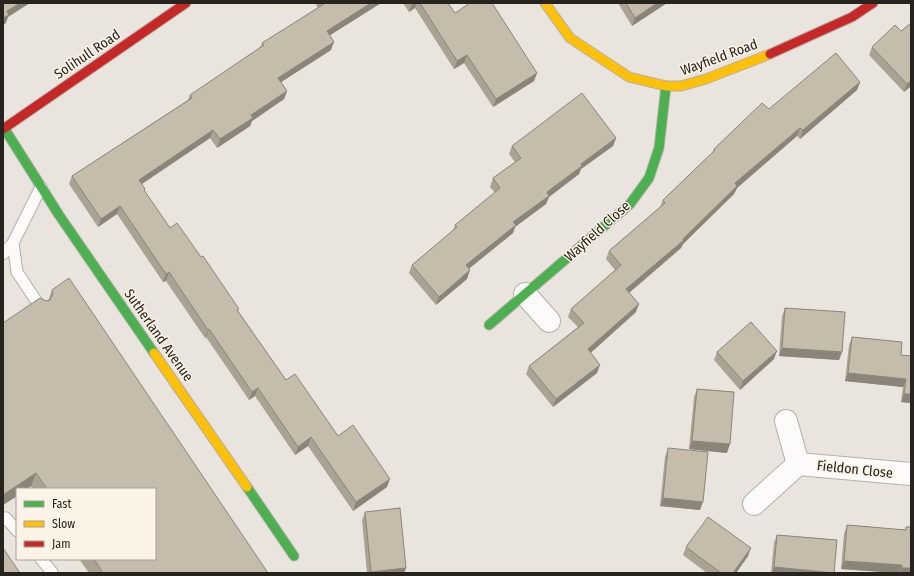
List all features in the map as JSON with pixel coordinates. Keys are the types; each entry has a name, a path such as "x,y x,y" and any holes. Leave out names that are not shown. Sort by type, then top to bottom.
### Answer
{"street":[{"name":"Solihull Road","path":"3,128 186,3"},
{"name":"Wayfield Road","path":"545,3 570,38 629,77 666,86 681,86 766,56 852,17 873,3"},
{"name":"Wayfield Close","path":"489,325 630,204 649,178 659,148 666,86"},
{"name":"Sutherland Avenue","path":"3,128 64,222 294,556"},
{"path":"525,294 550,321"},
{"name":"Fieldon Close","path":"786,421 798,464"},
{"name":"Fieldon Close","path":"754,504 798,464 911,474"}],"lane":[{"path":"3,254 14,243 41,187"},
{"path":"14,243 17,272 41,308"},
{"path":"3,520 6,518 16,530"},
{"path":"42,560 52,572"}],"building":[{"path":"3,3 20,3 7,11 9,15 3,18"},
{"path":"323,3 371,3 327,31 334,42 278,78 287,91 251,115 253,118 220,139 213,130 139,180 145,189 144,190 170,228 177,223 201,257 203,256 239,309 237,310 286,380 295,374 338,436 353,425 390,479 356,502 311,437 298,447 258,388 252,392 169,272 166,274 120,206 101,219 72,176 192,98 190,95 264,45 262,43 324,4"},
{"path":"420,3 448,3 455,13 470,3 492,3 537,73 496,99 467,55 457,61"},
{"path":"626,3 657,3 635,18"},
{"path":"911,23 911,81 907,84 872,47 895,25 901,31"},
{"path":"836,53 860,82 803,130 800,128 735,183 737,186 683,239 684,240 626,289 639,304 588,349 600,365 556,399 529,366 584,323 571,309 621,265 609,251 665,203 663,200 762,103 769,109"},
{"path":"582,93 616,138 547,192 549,196 513,222 516,225 466,265 470,270 439,297 412,265 457,227 455,225 500,188 493,178 521,158 512,146"},
{"path":"69,278 268,573 103,573 95,560 156,560 156,488 46,488 36,473 3,495 3,323 40,298 46,301 50,300 53,294 52,290"},
{"path":"785,308 845,312 842,352 782,348"},
{"path":"751,322 777,351 743,381 717,352"},
{"path":"852,337 902,342 901,355 911,356 911,394 904,394 906,379 848,373"},
{"path":"697,389 734,392 730,444 692,441"},
{"path":"668,448 708,452 703,502 663,498"},
{"path":"400,508 406,568 371,572 365,512"},
{"path":"708,517 751,548 733,573 721,573 686,547"},
{"path":"847,525 906,530 906,527 911,527 911,568 902,568 902,565 844,561"},
{"path":"777,535 837,540 834,573 774,567"},
{"path":"3,548 20,573 3,573"}],"traffic: fast":[{"path":"489,325 630,204 649,178 659,148 666,86"},
{"path":"4,128 59,215 154,353"},
{"path":"247,487 294,556"}],"traffic: slow":[{"path":"545,3 570,38 629,77 666,86 681,86 706,79 770,54"},
{"path":"154,353 247,487"}],"traffic: jam":[{"path":"3,129 186,3"},
{"path":"770,54 852,17 873,3"}]}
